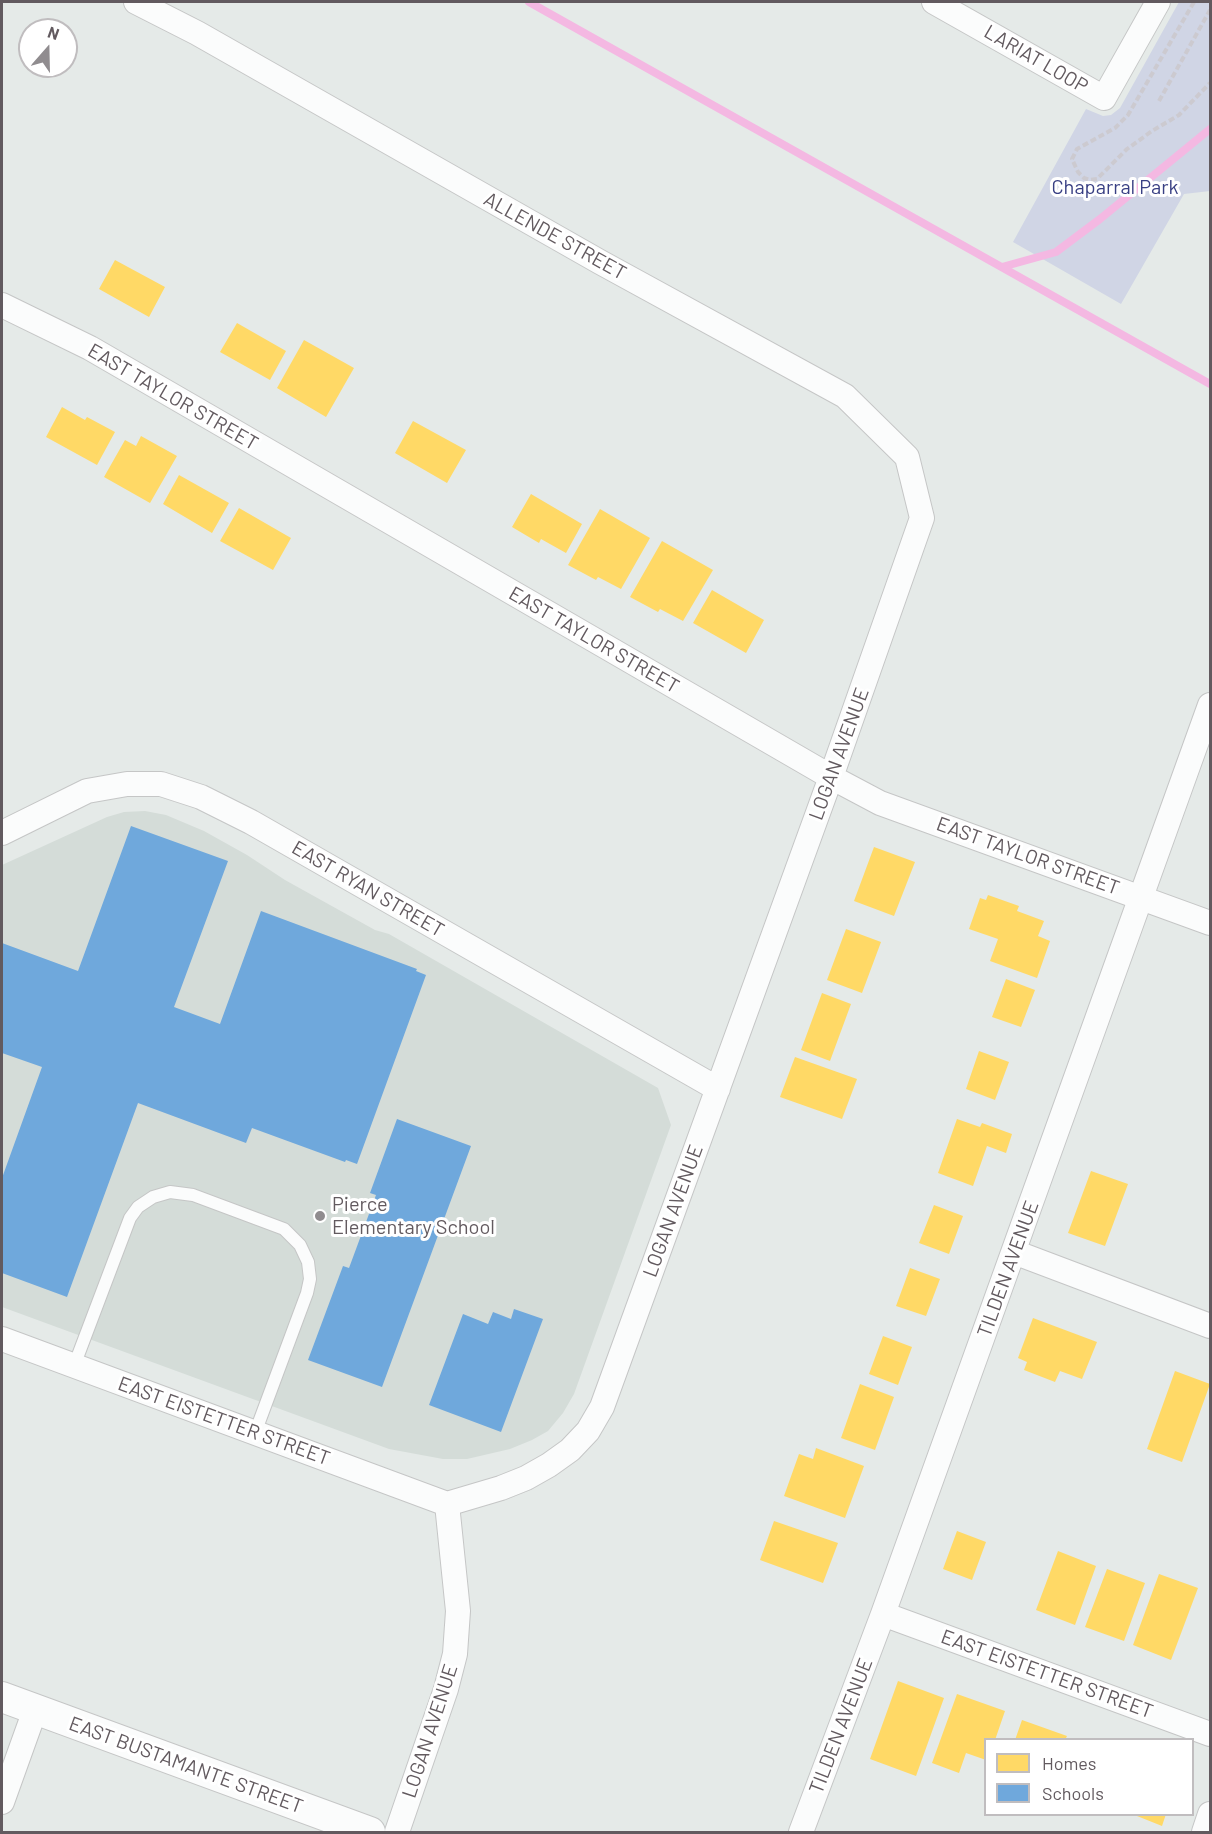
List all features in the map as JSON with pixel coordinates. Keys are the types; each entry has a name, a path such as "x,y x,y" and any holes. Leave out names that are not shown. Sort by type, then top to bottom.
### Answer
{"street":[{"name":"ALLENDE STREET","path":"136,2 197,33 600,262 845,396 907,457 922,518"},
{"name":"LARIAT LOOP","path":"934,2 1104,98 1158,2"},
{"name":"EAST TAYLOR STREET","path":"2,305 100,354 831,777 880,803 1210,923"},
{"name":"LOGAN AVENUE","path":"397,1833 446,1689 455,1654 458,1611 447,1504 526,1478 570,1450 588,1431 602,1407 831,777 922,518"},
{"name":"TILDEN AVENUE","path":"801,1833 883,1614 1210,705"},
{"name":"EAST RYAN STREET","path":"2,833 87,791 117,785 161,784 201,797 251,822 718,1089"},
{"path":"1014,1252 1210,1326"},
{"name":"EAST EISTETTER STREET","path":"2,1339 447,1504"},
{"name":"EAST EISTETTER STREET","path":"883,1614 1210,1734"},
{"name":"EAST BUSTAMANTE STREET","path":"2,1697 370,1833"},
{"path":"2,1802 35,1710"},
{"path":"1204,1833 1210,1814"}],"lane":[{"path":"74,1366 126,1226 135,1210 153,1197 170,1192 192,1195 284,1229 300,1245 308,1262 310,1280 255,1433"}],"path":[{"path":"1194,2 1128,116 1115,128 1077,149 1072,159 1078,172 1084,178 1097,179 1127,149 1179,115 1210,83"},
{"path":"1159,101 1210,9"}],"shaded area":[{"name":"Pierce Elementary School","path":"145,811 166,815 204,831 285,880 375,930 389,934 658,1088 671,1125 574,1394 563,1413 548,1431 510,1449 467,1459 443,1459 389,1449 2,1307 2,865 107,817 124,812"}],"green space":[{"name":"Chaparral Park","path":"1179,2 1210,2 1210,191 1184,194 1121,304 1013,242 1086,109 1103,116 1111,115 1120,108"}],"building: Homes":[{"path":"115,260 165,287 149,317 99,289"},
{"path":"237,323 286,351 270,380 220,352"},
{"path":"304,340 354,368 326,417 277,388"},
{"path":"62,407 85,420 87,417 115,432 97,465 46,437"},
{"path":"413,421 466,450 447,483 395,453"},
{"path":"141,436 177,456 150,503 104,477 125,440 136,446"},
{"path":"179,475 229,503 212,533 163,504"},
{"path":"531,494 582,524 566,553 541,539 539,543 512,527"},
{"path":"239,508 291,538 273,570 220,541"},
{"path":"600,509 650,538 621,589 598,577 596,580 568,565"},
{"path":"662,541 713,570 683,621 660,609 658,612 630,597"},
{"path":"712,590 764,620 746,653 693,623"},
{"path":"874,847 915,862 894,916 854,901"},
{"path":"988,895 1019,906 1017,911 1044,921 1038,936 1050,941 1037,978 990,961 998,939 969,929 980,898 986,900"},
{"path":"846,929 881,942 862,993 827,980"},
{"path":"1006,979 1035,990 1021,1027 992,1017"},
{"path":"822,993 851,1004 830,1061 801,1050"},
{"path":"979,1051 1009,1062 995,1100 966,1089"},
{"path":"795,1057 857,1079 842,1119 780,1097"},
{"path":"957,1119 980,1127 982,1123 1012,1134 1006,1153 987,1146 973,1186 938,1173"},
{"path":"1091,1171 1128,1184 1105,1246 1068,1233"},
{"path":"934,1205 963,1216 949,1254 919,1243"},
{"path":"910,1268 940,1279 926,1316 896,1306"},
{"path":"1033,1318 1097,1342 1082,1379 1060,1371 1055,1382 1024,1370 1027,1362 1018,1358"},
{"path":"883,1336 912,1347 898,1385 869,1374"},
{"path":"1175,1371 1210,1384 1182,1462 1147,1449"},
{"path":"860,1384 894,1397 875,1450 841,1438"},
{"path":"816,1448 864,1466 845,1518 784,1496 799,1454 813,1459"},
{"path":"774,1521 838,1543 823,1583 760,1560"},
{"path":"957,1531 986,1542 972,1580 943,1569"},
{"path":"1058,1551 1096,1566 1075,1625 1036,1610"},
{"path":"1107,1569 1145,1583 1124,1641 1085,1627"},
{"path":"1159,1574 1198,1588 1171,1660 1133,1645"},
{"path":"898,1681 944,1698 916,1776 870,1759"},
{"path":"957,1694 1005,1711 996,1738 984,1738 984,1759 966,1753 959,1773 932,1763"},
{"path":"1022,1720 1067,1736 1066,1738 1016,1738"},
{"path":"1137,1816 1165,1816 1162,1826"}],"building: Schools":[{"path":"131,826 228,861 174,1007 220,1024 261,911 417,969 416,971 426,975 357,1164 346,1160 345,1162 252,1128 246,1143 138,1103 67,1297 2,1273 2,1178 42,1067 2,1053 2,943 78,971"},
{"path":"397,1119 471,1146 382,1387 308,1360 343,1266 349,1268 376,1195 370,1193"},
{"path":"514,1309 543,1319 501,1432 429,1405 463,1314 488,1324 493,1312 511,1319"}],"waterway":[{"path":"529,2 1210,384"},
{"path":"1002,267 1056,252 1210,129"}],"place":[{"name":"Pierce Elementary School","path":"320,1216"}]}
